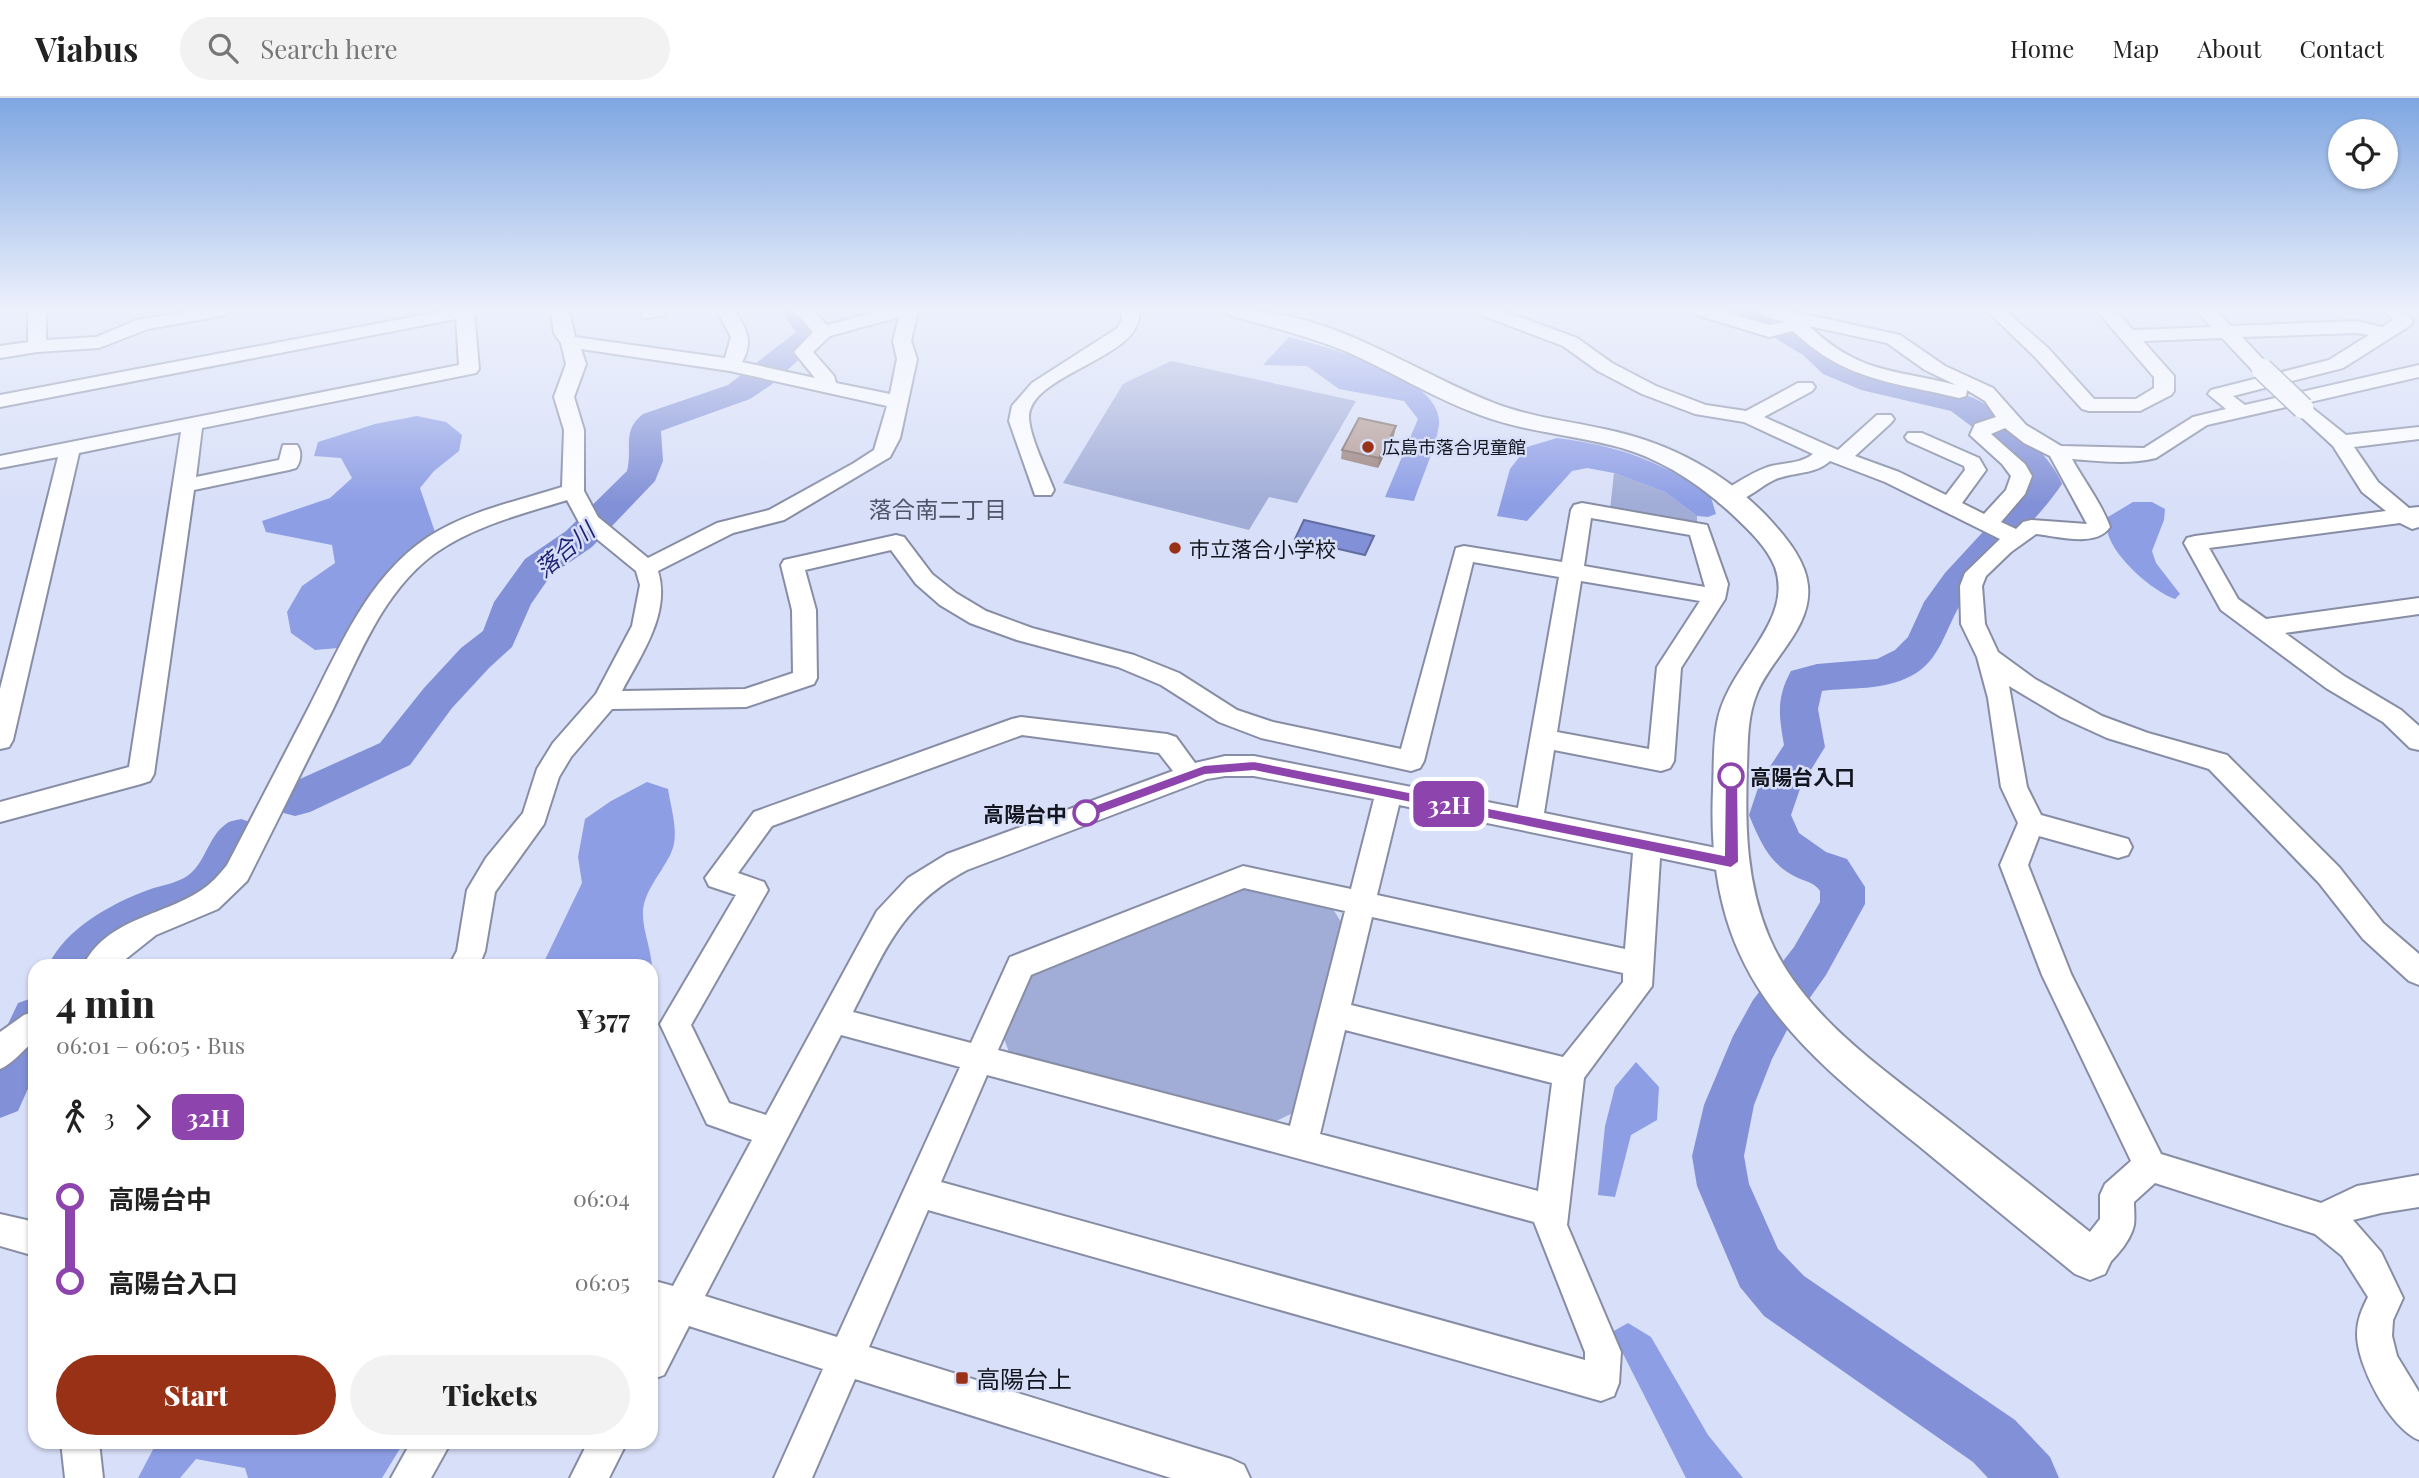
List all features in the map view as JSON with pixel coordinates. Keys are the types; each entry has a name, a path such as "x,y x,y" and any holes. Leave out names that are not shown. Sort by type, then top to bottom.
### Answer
{"street":[{"path":"0,401 132,375"},
{"path":"0,462 436,375"},
{"path":"467,959 481,890 496,866 535,817 546,776 562,750 605,700 644,626 651,585 646,568 593,525 573,491 574,430 564,397 572,375"},
{"path":"772,375 898,402"},
{"path":"823,375 827,380 826,385"},
{"path":"646,568 725,528 776,515 883,453 890,438 904,375"},
{"path":"1043,490 1019,421 1019,410 1027,397 1057,375"},
{"path":"1416,375 1490,410 1516,419 1641,446 1668,457 1727,498 1775,540 1789,562 1794,586 1793,606 1781,630 1744,687 1735,709 1732,728 1731,862 1739,907 1755,950 1798,1014 1831,1051 2090,1259 2118,1225 2117,1195 2150,1166"},
{"path":"1621,375 1649,390 1702,410 1749,417 1799,442 1950,505 2002,531 2031,527 2087,532 2099,527 2058,452"},
{"path":"1878,375 1978,397 1996,424 2058,452 2130,456 2149,454 2200,421 2399,375"},
{"path":"1951,375 1976,386 1994,398 1996,424"},
{"path":"2062,375 2089,405 2140,405 2164,391 2164,375"},
{"path":"2269,375 2341,442 2370,487 2414,520"},
{"path":"2241,411 2218,394 2291,375"},
{"path":"1749,417 1805,387"},
{"path":"1727,498 1774,472 1804,470 1835,455 1884,419"},
{"path":"0,812 141,774 193,423"},
{"path":"1996,424 1980,435 2019,469 2023,478 2002,531 2003,547 1976,573 1971,586 1973,624 1989,657 2000,698 2014,787 2031,823 2014,865 2057,975 2150,1166 2324,1220 2345,1232 2375,1272 2386,1298 2375,1322 2374,1346 2400,1396 2419,1422"},
{"path":"2341,442 2419,433"},
{"path":"1915,437 1972,462 1976,470 1950,505"},
{"path":"0,740 70,448"},
{"path":"183,486 289,464 290,449"},
{"path":"104,959 127,938 155,922 206,902 222,892 237,873 373,607 397,577 425,550 451,535 573,491"},
{"path":"1529,821 1582,510 1699,530 1717,584 1714,596 1669,667 1661,761 1543,739"},
{"path":"2414,520 2195,543 2229,604 2335,682 2392,716 2419,741"},
{"path":"605,700 746,698 805,678 804,610 792,565 896,542 924,579 948,599 978,617 1025,635 1125,661 1170,679 1228,716 1270,732 1411,761 1464,553 1714,596"},
{"path":"2262,628 2419,606"},
{"path":"1989,657 2005,673 2056,703 2114,730 2162,747 2199,753 2218,762 2329,876 2373,930 2419,972"},
{"path":"2392,716 2419,712"},
{"path":"773,1132 718,1114 675,1024 754,890 719,878 763,819 1021,726 1167,744 1190,775"},
{"path":"658,1334 666,1301 773,1132 887,919 907,893 929,876 957,862 1190,775 1225,766 1254,766 1731,862"},
{"path":"1301,1145 1389,792"},
{"path":"2031,823 2118,847"},
{"path":"920,1192 1601,1382 1603,1352 1550,1225 1569,1073 1637,986 1647,845"},
{"path":"793,1478 1020,966 1243,877 1639,964"},
{"path":"1334,1014 1569,1073"},
{"path":"833,1020 1552,1212"},
{"path":"0,1055 10,1042 28,1029"},
{"path":"2324,1220 2334,1212 2368,1198 2419,1191"},
{"path":"0,1230 28,1237"},
{"path":"666,1301 1231,1478"},
{"path":"81,1449 85,1478"},
{"path":"410,1478 428,1449"},
{"path":"589,1478 604,1449"}],"shaded area":[{"path":"1141,375 1238,375 1356,401 1297,503 1269,497 1249,530 1063,483 1123,384"},
{"path":"1320,375 1398,375 1422,392 1435,407 1438,432 1414,501 1385,497 1418,419 1404,401 1339,389"},
{"path":"417,416 446,422 462,435 459,451 434,471 420,488 436,535 338,648 315,650 291,633 287,612 302,586 335,563 332,545 266,532 262,521 330,498 352,478 341,458 314,456 318,442 375,424"},
{"path":"1557,438 1600,445 1655,463 1710,494 1716,514 1708,517 1697,516 1665,492 1614,473 1587,468 1572,471 1527,521 1497,516 1510,469 1527,447"},
{"path":"1614,473 1665,492 1697,516 1697,525 1610,510"},
{"path":"2133,502 2152,502 2165,509 2164,520 2152,551 2156,563 2180,594 2175,599 2156,589 2126,563 2107,532 2108,517"},
{"path":"1304,520 1374,536 1365,555 1295,539"},
{"path":"647,782 668,789 675,830 674,846 650,889 643,911 651,959 545,959 582,883 578,857 585,819 611,801"},
{"path":"1245,888 1331,906 1341,922 1295,1112 1276,1121 1009,1052 1003,1036 1026,981 1036,971"},
{"path":"1636,1062 1659,1087 1657,1120 1631,1135 1615,1197 1598,1195 1605,1126 1615,1087"},
{"path":"1628,1323 1651,1337 1708,1435 1743,1478 1686,1478 1612,1332"},
{"path":"153,1449 400,1449 382,1478 248,1478 245,1468 196,1459 180,1478 138,1478"}],"building":[{"name":"広島市落合児童館","path":"1359,418 1396,426 1379,458 1342,450"}],"waterway":[{"name":"落合川","path":"295,800 395,754 438,698 475,658 499,638 513,602 538,567 579,539 643,474 646,461 645,428 654,421 739,392 763,375"},
{"path":"1854,375 1872,383 1962,404 2015,443 2041,471 2045,484 2020,516 1958,581 1943,602 1922,645 1909,660 1888,671 1805,681 1798,709 1805,747 1781,782 1770,815 1783,844 1810,864 1831,872 1843,887 1842,904 1810,961 1770,1015 1750,1052 1729,1105 1718,1156 1723,1186 1759,1268 1784,1296 1994,1441 2029,1478"},
{"name":"落合川","path":"78,959 92,944 123,924 161,904 199,892 215,878 222,862 241,836"},
{"name":"落合川","path":"0,1095 28,1033"}],"bus line":[{"name":"32H","path":"1086,813 1204,770 1225,766 1254,766 1731,862 1731,776"}],"place":[{"name":"広島市落合児童館","path":"1368,447"},
{"name":"市立落合小学校","path":"1175,548"},
{"name":"高陽台入口","path":"1731,776"},
{"name":"高陽台中","path":"1086,813"},
{"name":"高陽台上","path":"962,1378"}],"district":[{"name":"落合南二丁目","path":"938,508"}]}
